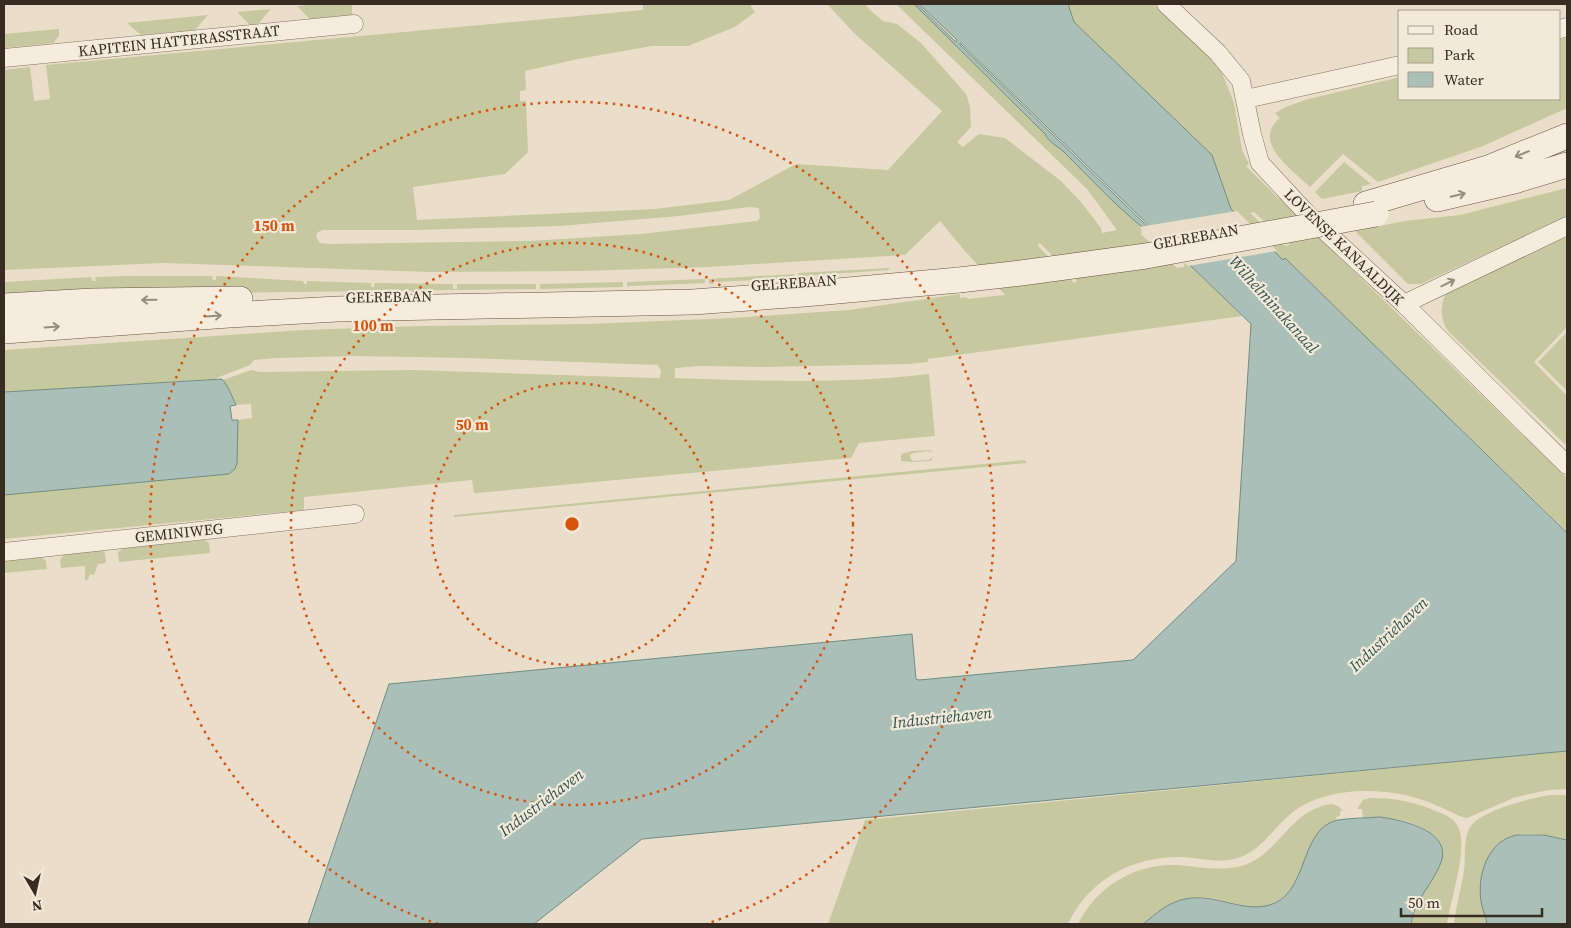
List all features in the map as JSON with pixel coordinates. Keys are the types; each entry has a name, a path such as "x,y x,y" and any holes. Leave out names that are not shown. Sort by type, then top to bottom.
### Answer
{"street":[{"name":"LOVENSE KANAALDIJK","path":"1166,4 1218,53 1241,81 1260,163 1308,214 1404,304 1567,465"},
{"name":"KAPITEIN HATTERASSTRAAT","path":"4,58 354,24"},
{"path":"1246,99 1398,65"},
{"name":"GELREBAAN","path":"1371,209 1488,168 1567,136"},
{"name":"GELREBAAN","path":"4,306 162,300 635,293 818,282 1021,273 1146,256 1371,209 1514,182 1567,165"},
{"path":"1404,304 1567,226"},
{"name":"GELREBAAN","path":"4,331 337,309 693,302 804,294 954,275"},
{"name":"GEMINIWEG","path":"4,552 355,514"}],"green space":[{"path":"352,4 352,15 310,19 297,6"},
{"path":"643,4 752,4 751,7 755,12 735,27 688,46 652,46 578,59 525,71 526,90 520,91 520,101 526,101 528,152 505,174 413,187 417,220 655,209 729,200 796,164 888,170 942,111 854,33 827,4 865,4 883,21 897,24 921,43 966,94 970,106 971,127 957,142 963,147 979,134 1005,138 1061,181 1081,202 1101,228 1102,233 1117,230 1087,189 896,4 914,4 1048,139 1142,227 1141,234 1145,238 1177,268 1184,267 1185,260 1242,316 928,359 928,362 908,364 764,367 700,366 675,368 675,378 738,380 866,379 929,374 935,436 859,443 851,458 477,493 474,493 472,480 304,497 304,510 4,539 4,495 225,474 237,463 238,420 252,418 251,404 236,405 223,380 251,370 259,372 414,370 653,378 660,378 661,371 658,365 467,358 353,356 277,358 254,360 250,365 214,379 4,392 4,350 303,330 587,324 733,318 849,310 960,294 960,298 966,297 968,299 1005,295 940,221 905,255 707,267 581,271 430,272 164,263 4,270 4,70 30,67 34,101 50,99 46,65 643,10","holes":["749,207 759,208 760,218 757,221 640,234 530,241 328,244 320,243 316,237 318,232 323,230 416,230 559,226 679,216","1039,243 1042,245 1077,281 1074,283 1038,246"]},
{"path":"1068,4 1155,4 1209,57 1222,73 1234,103 1242,150 1249,164 1246,166 1279,199 1282,196 1333,246 1331,249 1567,478 1567,532 1285,258 1283,260 1231,209 1212,155 1074,22","holes":["1254,212 1289,244 1285,246 1250,213"]},
{"path":"271,9 258,24 250,25 237,12"},
{"path":"208,15 195,30 141,35 127,23"},
{"path":"59,29 59,36 53,43 4,48 4,34"},
{"path":"1567,38 1567,108 1483,146 1378,182 1343,154 1310,187 1278,156 1272,146 1270,137 1272,127 1280,118 1275,113 1286,107 1305,100 1398,77 1398,100 1561,100 1561,39"},
{"path":"1344,162 1371,184 1362,186 1362,191 1322,199 1315,192"},
{"path":"1567,188 1567,216 1421,284 1408,284 1355,231 1405,221 1460,215"},
{"path":"1567,232 1567,327 1534,362 1567,396 1567,446 1448,331 1443,322 1442,312 1446,293"},
{"path":"890,268 888,270 803,276 803,278 799,278 798,273"},
{"path":"794,274 795,278 717,282 713,279 713,284 709,284 709,279"},
{"path":"212,276 213,280 216,280 216,276 303,281 304,284 307,284 307,281 371,283 371,287 374,287 375,283 453,284 453,289 457,289 457,284 536,284 536,289 134,294 4,300 4,282 91,277 92,281 96,281 95,277"},
{"path":"705,279 705,283 627,287 627,282"},
{"path":"623,282 623,287 540,289 540,284"},
{"path":"1567,332 1567,391 1538,362"},
{"path":"930,450 933,453 928,451 910,455 913,461 929,460 933,456 931,461 911,462 901,461 901,454"},
{"path":"1025,460 1027,463 454,517 454,515"},
{"path":"204,540 209,543 210,553 119,562 118,552 123,548"},
{"path":"102,550 105,553 106,563 98,564 94,575 90,574 88,580 85,580 85,566 61,568 60,560 64,554"},
{"path":"40,556 46,561 47,569 4,573 4,559"},
{"path":"1567,751 1567,789 1549,790 1516,797 1467,818 1420,799 1390,792 1359,791 1328,796 1313,801 1287,817 1257,847 1234,859 1221,861 1182,857 1164,858 1146,861 1114,873 1088,894 1068,924 828,924 865,820"},
{"path":"1550,795 1567,795 1567,840 1542,835 1519,834 1509,837 1500,843 1492,851 1481,881 1481,898 1487,924 1454,924 1464,871 1465,844 1469,829 1474,822 1505,806"},
{"path":"1370,798 1394,799 1416,804 1446,815 1457,825 1461,845 1460,859 1447,924 1411,924 1417,904 1439,867 1439,842 1415,824 1394,819 1363,818 1362,809 1357,809 1363,800"},
{"path":"1332,804 1338,806 1343,811 1340,811 1340,816 1336,817 1337,821 1325,828 1317,836 1290,890 1281,899 1272,904 1252,907 1210,898 1193,897 1170,904 1143,924 1078,924 1095,899 1118,880 1132,873 1161,865 1220,869 1245,865 1268,851 1306,813 1318,807"}],"water":[{"path":"914,4 917,4 956,42 957,40 919,4 1068,4 1074,22 1212,155 1231,209 1283,260 1285,258 1567,533 1567,751 642,839 534,924 308,924 389,684 912,634 916,679 919,680 1133,660 1236,561 1251,324 960,43 1147,226 1142,227 1112,200 1064,152 1048,139"},
{"path":"222,379 236,405 230,406 232,420 238,420 237,463 235,469 229,474 4,495 4,392"},
{"path":"1380,817 1401,821 1424,829 1440,844 1443,853 1440,865 1419,901 1411,924 1143,924 1168,906 1185,899 1208,899 1253,907 1275,903 1286,895 1294,884 1310,846 1317,834 1326,825 1338,820"},
{"path":"1517,835 1544,835 1567,840 1567,924 1487,924 1480,891 1483,870 1492,851 1507,838"}],"pier":[{"path":"1237,211 1277,251 1188,266 1148,228 1142,229 1139,227"}],"water label":[{"name":"Wilhelminakanaal","path":"1274,304"},
{"name":"Industriehaven","path":"1388,634"},
{"name":"Industriehaven","path":"942,717"},
{"name":"Industriehaven","path":"541,802"}]}
